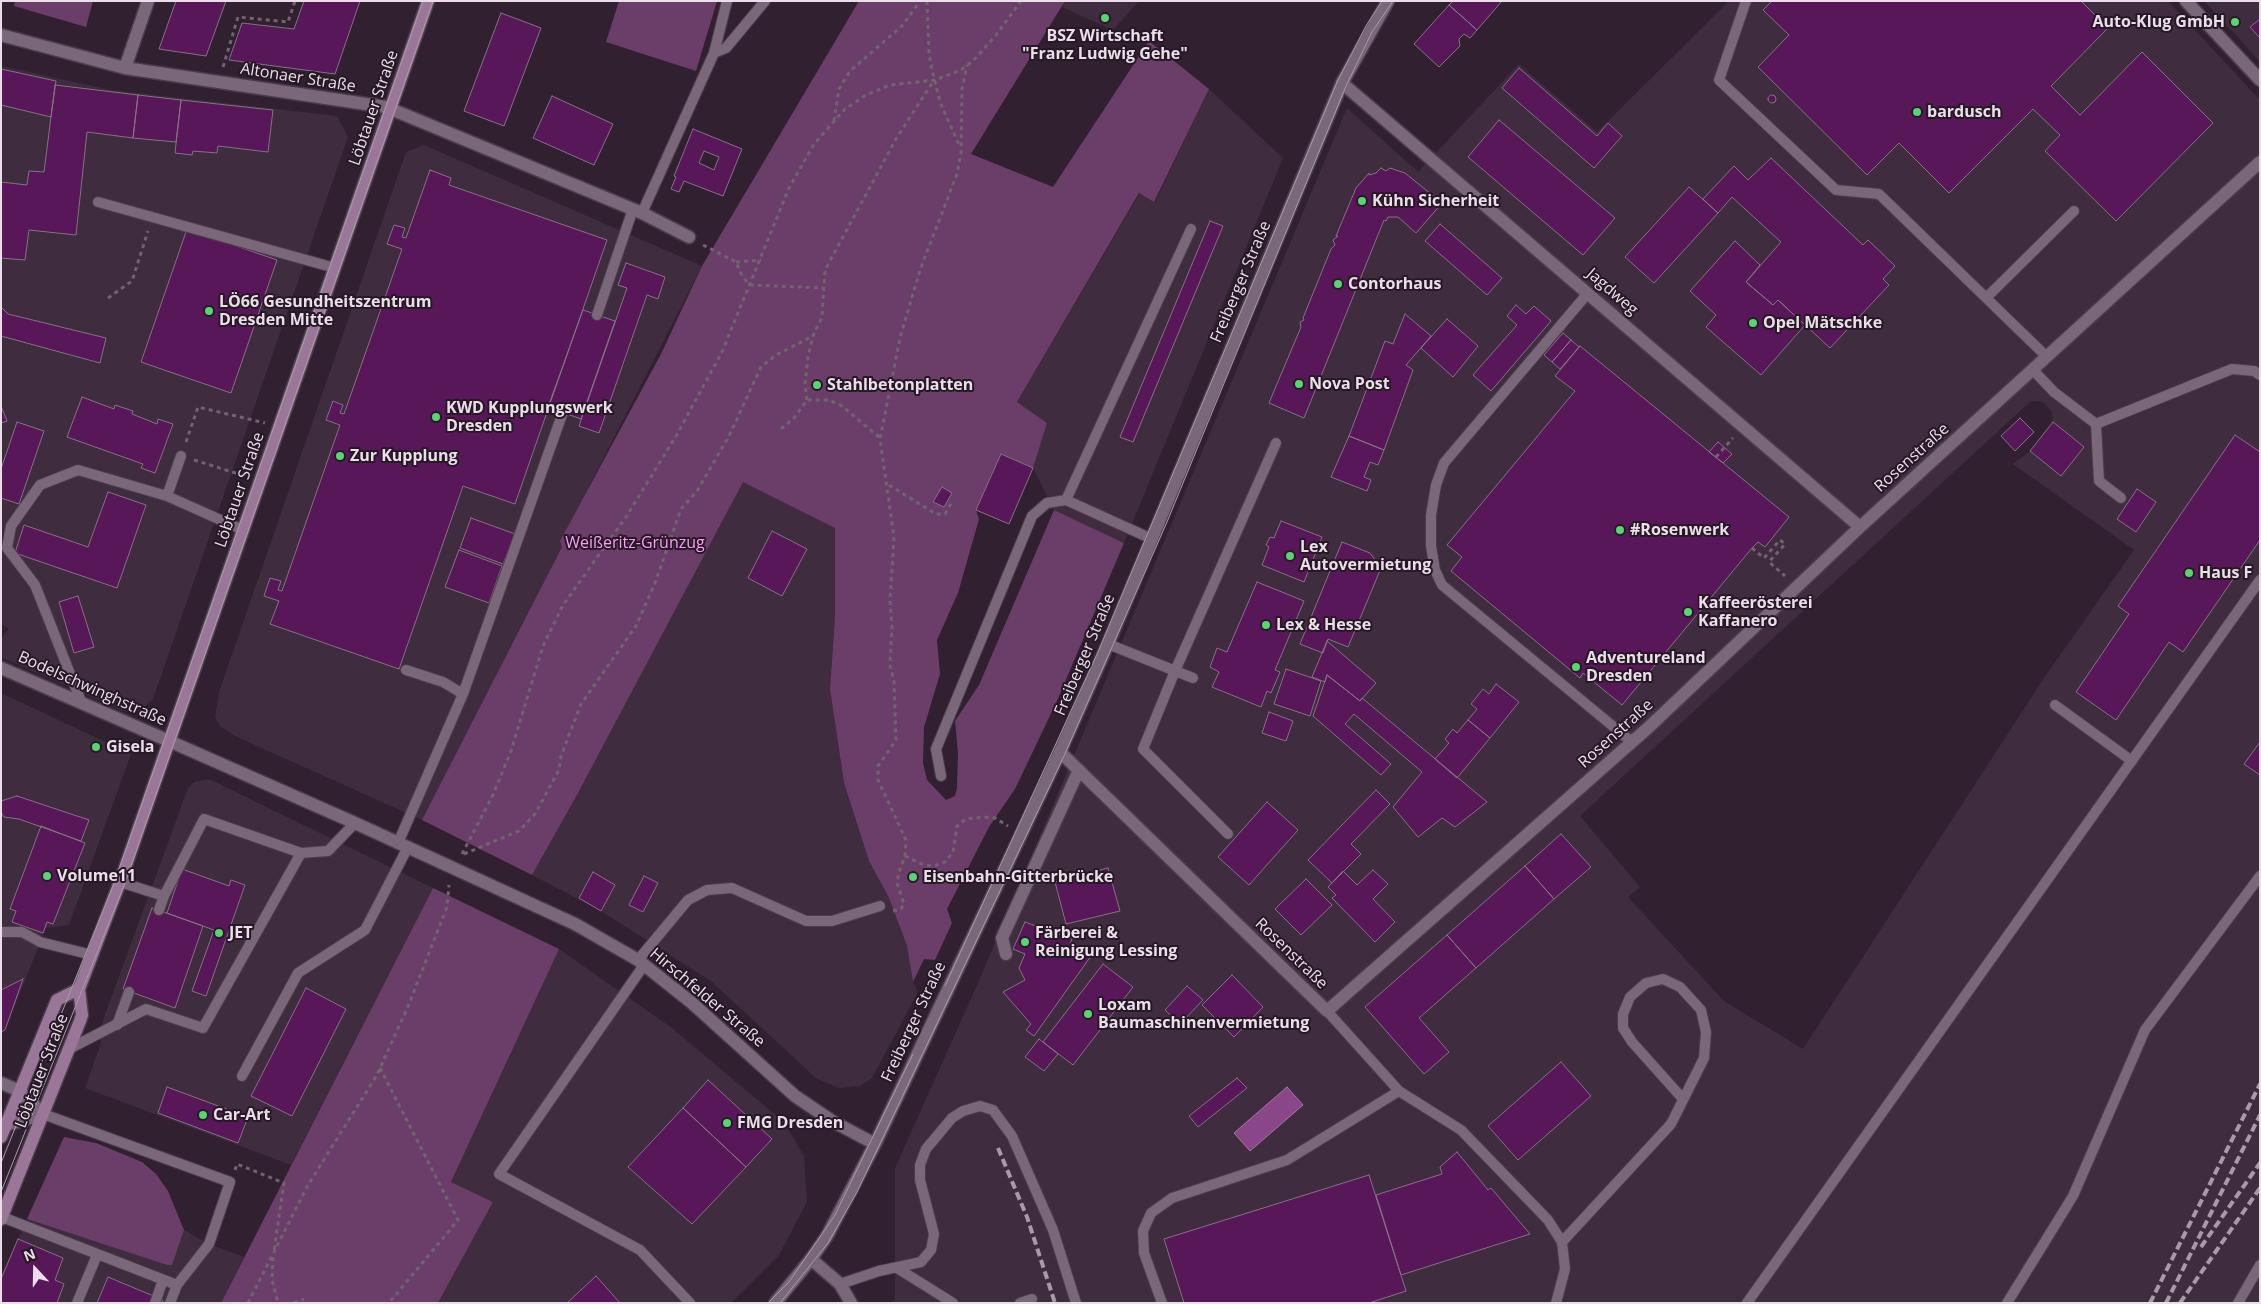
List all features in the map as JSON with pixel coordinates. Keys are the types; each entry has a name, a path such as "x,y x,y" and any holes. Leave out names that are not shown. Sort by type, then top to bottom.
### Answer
{"main road":[{"name":"Löbtauer Straße","path":"2,1218 70,1050 82,1015 78,988 120,882 428,1"},
{"name":"Löbtauer Straße","path":"3,1129 57,1000 78,988"}],"street":[{"path":"125,68 148,1"},
{"name":"Freiberger Straße","path":"775,1303 811,1259 841,1212 1060,752 1108,644 1342,82 1388,1"},
{"path":"2186,1 2260,80"},
{"name":"Altonaer Straße","path":"1,35 125,68 390,109 638,211 689,237"},
{"name":"Jagdweg","path":"1342,82 1860,527"},
{"name":"Rosenstraße","path":"1060,752 1327,1011 1632,742 1860,527 2260,162"},
{"name":"Bodelschwinghstraße","path":"1,668 355,823"},
{"path":"1006,954 1002,938 1079,770"},
{"name":"Hirschfelder Straße","path":"355,823 576,924 641,963 692,1003 795,1096 832,1121 875,1144"},
{"path":"1,1083 20,1091 43,1114 3,1129"},
{"path":"811,1259 840,1284 851,1303"}],"lane":[{"path":"597,314 638,211 714,53 727,1"},
{"path":"714,53 726,48 765,1"},
{"path":"1746,1 1719,80 1836,190 1879,194 1987,297 2046,357"},
{"path":"98,202 335,268"},
{"path":"1987,297 2074,211"},
{"path":"1066,500 1191,229"},
{"path":"1588,293 1444,463 1436,485 1431,515 1431,546 1435,570 1442,586 1632,742"},
{"path":"2096,424 2232,368 2254,371 2260,374"},
{"path":"2032,370 2054,392 2096,424"},
{"path":"242,1076 298,974 365,930 403,845 463,694 563,412"},
{"path":"2096,424 2098,481 2121,498"},
{"path":"1228,834 1142,749 1276,444"},
{"path":"167,496 181,456"},
{"path":"82,704 35,585 7,548 11,526 40,485 78,470 167,496 243,530"},
{"path":"941,776 936,749 1032,516 1047,503 1066,500 1152,539"},
{"path":"1747,1303 2260,580"},
{"path":"1108,644 1193,678"},
{"path":"406,670 443,682 463,694"},
{"path":"2055,705 2132,761"},
{"path":"159,910 164,896 204,819 300,853 328,851 355,823"},
{"path":"70,1050 117,1025 148,1004 203,1028 300,853"},
{"path":"2007,1303 2073,1196 2145,1030 2260,876"},
{"path":"120,882 164,896"},
{"path":"690,1303 640,1250 499,1174 641,963 688,900 707,890 732,888 806,921 832,921 880,906"},
{"path":"1,932 22,932 40,942 92,955"},
{"path":"1562,1242 1671,1124 1704,1058 1706,1032 1701,1010 1680,987 1663,979 1646,983 1630,998 1623,1014 1624,1028 1632,1042 1683,1099"},
{"path":"117,1025 129,992"},
{"path":"1327,1011 1399,1091 1461,1130 1548,1220 1562,1242 1564,1269 1556,1303"},
{"path":"1162,1303 1144,1253 1143,1231 1151,1213 1172,1198 1287,1160 1399,1091"},
{"path":"840,1284 879,1271 921,1262 931,1250 934,1234 920,1180 920,1165 926,1149 952,1118 963,1111 980,1106 993,1110 1012,1136 1053,1230 1076,1303"},
{"path":"43,1114 230,1182 209,1244 176,1285 170,1303"},
{"path":"2,1218 176,1285"},
{"path":"77,1303 97,1255"},
{"path":"2238,1303 2260,1265"},
{"path":"897,1268 953,1303"},
{"path":"155,1303 163,1280"},
{"path":"1020,1303 1032,1299"}],"path":[{"path":"219,82 238,17 288,22 295,1"},
{"path":"834,122 839,89 850,71 902,26 920,1"},
{"path":"927,1 929,52 935,80 940,102 957,136 961,152"},
{"path":"248,1303 308,1185 380,1068 409,1004 447,907 450,878 493,795 511,751 543,646 563,605 626,517 676,436 722,352 751,285 789,188 814,144 845,109 866,94 890,85 935,80 961,70 996,35 1021,1"},
{"path":"902,909 904,904 897,883 898,872 905,856 906,840 878,780 878,766 896,740 894,680 890,665 892,628 890,602 894,537 888,484 880,439 900,338 920,270 957,174 961,152 962,89 968,65"},
{"path":"781,429 794,418 808,400 805,385 808,356 813,336 822,317 822,288 825,270 840,246 896,138 935,80"},
{"path":"108,298 132,281 153,216"},
{"path":"689,237 736,262 760,260"},
{"path":"736,262 743,278 751,285 822,288"},
{"path":"461,855 483,848 520,831 535,814 559,770 561,756 581,704 636,626 655,583 681,509 697,491 729,436 761,367 776,355 813,336"},
{"path":"808,400 829,400 842,406 880,439"},
{"path":"260,481 181,456 198,407 280,426"},
{"path":"1716,457 1725,448"},
{"path":"888,484 936,514 945,514 953,500"},
{"path":"1752,548 1764,558 1780,540 1785,544 1769,562"},
{"path":"905,856 924,865 934,866 945,862 953,852 957,826 966,819 984,816 995,818 1021,834"},
{"path":"380,1068 458,1220 389,1303"},
{"path":"230,1182 237,1164 284,1183 273,1256 272,1280 278,1303"},
{"path":"294,1303 304,1299"}],"shaded area":[{"name":"BSZ Wirtschaft \"Franz Ludwig Gehe\"","path":"1065,1 1139,1 1113,30 1062,7"},
{"path":"1729,1 2168,1 2260,100 2260,1303 888,1303 895,1301 895,1168 978,983 1347,108 1418,172 1519,64 1597,132","holes":["2031,401 2043,402 2052,412 2053,422 2030,451 2013,464 2134,550 2044,678 1803,1049 1724,1001 1628,897 1640,887 1580,816"]},
{"path":"2204,1 2260,1 2260,62 2233,32"},
{"path":"1,66 111,90 337,116 348,137 153,699 139,712 123,711 1,657 1,639 9,628 1,624"},
{"path":"1209,89 1283,158 1124,543 1054,510 1033,468 1047,423 1017,402 1140,193 1155,202"},
{"path":"424,145 702,266 561,541 563,547 422,820 235,736 220,726 215,717 219,692 406,152"},
{"path":"743,481 835,528 835,617 830,689 844,783 869,861 889,898 907,946 913,982 918,992 872,1078 860,1086 839,1088 817,1079 712,982 601,911 532,875 577,795"},
{"path":"1,693 131,754 69,925 46,928 5,1030 1,1032"},
{"path":"209,779 433,888 291,1165 85,1088 100,1046 103,1020 188,788 194,782"},
{"path":"559,949 672,1028 784,1122 804,1156 807,1202 779,1255 731,1303 438,1303 493,1202 451,1182"},
{"path":"1287,1087 1303,1105 1250,1151 1234,1133"},
{"path":"27,1219 167,1265 172,1264 184,1230 209,1244 244,1257 221,1303 1,1303 1,1279"}],"green space":[{"path":"15,1 93,1 86,27 14,6"},
{"path":"619,1 717,1 696,71 606,42"},
{"name":"Weißeritz-Grünzug","path":"859,1 1065,1 971,154 1053,187 1149,41 1209,89 1154,202 1139,193 1017,402 1047,423 1033,468 1001,454 976,510 979,519 958,593 937,640 940,674 924,727 923,763 927,780 946,800 955,796 957,788 958,753 955,721 979,685 1054,510 1124,543 1056,703 1015,789 989,827 947,909 952,923 935,960 924,959 913,982 907,946 889,898 869,861 844,783 830,689 835,617 835,528 743,482 577,795 532,875 422,820 562,547 560,541 661,354 702,266"},
{"path":"433,888 559,949 451,1182 493,1202 438,1303 221,1303"},
{"path":"64,1137 96,1143 142,1162 156,1174 168,1191 184,1230 172,1265 167,1265 27,1219"}],"building":[{"path":"176,1 226,1 206,56 159,49"},
{"path":"304,1 360,1 335,74 229,60 242,23 294,29"},
{"path":"1453,1 1502,1 1477,30 1449,5"},
{"name":"bardusch","path":"1772,1 2081,1 2108,28 2051,86 2080,115 2142,52 2213,123 2116,221 2045,151 2060,135 2033,109 1949,193 1899,143 1867,175 1758,67 1789,35 1763,10"},
{"path":"1449,5 1477,30 1470,38 1464,34 1459,39 1460,46 1439,67 1414,44"},
{"path":"501,13 541,28 504,126 464,111"},
{"path":"2260,19 2260,36 2259,37 2250,27"},
{"path":"1519,68 1597,136 1608,123 1622,136 1594,168 1502,88"},
{"path":"1,69 56,81 51,117 1,105"},
{"path":"55,85 138,95 133,138 87,132 76,235 29,230 25,260 1,258 1,182 27,185 29,171 44,172"},
{"path":"138,95 181,100 176,142 133,138"},
{"path":"1772,95 1776,99 1772,103 1768,99"},
{"path":"552,96 613,124 594,165 533,138"},
{"path":"181,100 273,110 268,152 218,146 217,153 193,151 192,155 175,153"},
{"path":"1499,120 1615,218 1583,255 1468,157"},
{"path":"693,129 742,149 723,196 684,181 679,192 671,189 676,177 674,176","holes":["704,151 719,157 714,170 699,163"]},
{"path":"1771,158 1863,245 1868,240 1895,266 1883,279 1889,285 1830,348 1778,300 1773,305 1746,282 1781,242 1732,197 1718,213 1703,199 1734,166 1748,180"},
{"name":"Contorhaus","path":"1381,168 1386,171 1390,168 1405,173 1442,203 1416,233 1398,217 1388,217 1386,221 1384,220 1304,418 1269,403 1301,327 1300,322 1304,320 1303,318 1331,249 1335,245 1333,240 1338,236 1336,236 1356,188 1369,173 1369,175 1376,173"},
{"name":"KWD Kupplungswerk Dresden","path":"430,170 451,178 449,185 607,240 515,504 463,486 399,669 270,624 279,601 264,596 270,578 281,581 278,590 282,591 340,425 326,420 333,401 343,405 340,413 344,414 402,249 387,244 394,225 405,228 402,237 406,238"},
{"path":"1689,187 1718,213 1654,283 1625,257"},
{"path":"1210,221 1223,226 1133,442 1120,437"},
{"path":"1440,224 1502,278 1487,295 1425,241"},
{"name":"LÖ66 Gesundheitszentrum Dresden Mitte","path":"187,229 277,260 231,393 141,362"},
{"path":"1735,241 1760,265 1746,282 1773,305 1778,300 1805,325 1761,375 1706,327 1716,315 1690,291"},
{"path":"626,263 665,277 658,299 647,295 599,433 579,426 627,288 618,285"},
{"path":"1516,305 1526,314 1534,306 1551,321 1491,391 1473,375 1517,325 1507,316"},
{"path":"1,307 8,314 106,338 100,363 1,336"},
{"path":"583,310 615,321 581,419 548,407"},
{"path":"1405,314 1431,336 1406,365 1413,370 1384,450 1349,436 1385,341 1393,344"},
{"path":"1447,319 1478,346 1453,377 1421,348"},
{"path":"1563,333 1571,340 1552,362 1544,355"},
{"path":"1571,340 1579,347 1560,369 1552,362"},
{"name":"#Rosenwerk","path":"1580,346 1789,517 1765,547 1758,542 1752,548 1622,705 1583,673 1580,678 1451,571 1462,557 1447,545 1575,391 1555,376"},
{"path":"82,397 114,409 115,405 133,411 132,414 157,424 158,419 173,424 155,473 141,468 143,464 67,437"},
{"path":"1,406 7,421 1,423"},
{"path":"2020,418 2034,432 2015,451 2001,436"},
{"path":"17,422 44,431 19,504 1,498 1,469"},
{"path":"2053,422 2084,447 2061,476 2030,451"},
{"name":"Haus F","path":"2235,435 2260,452 2260,540 2183,652 2169,642 2116,720 2076,692 2129,614 2118,606"},
{"path":"1349,436 1384,450 1378,465 1370,462 1364,477 1371,480 1367,491 1331,477"},
{"path":"1718,442 1732,454 1723,463 1709,452"},
{"path":"1001,454 1033,468 1009,524 976,510"},
{"path":"942,487 952,493 944,507 933,502"},
{"path":"2137,489 2156,502 2136,532 2117,519"},
{"path":"108,492 146,505 117,588 15,553 24,525 88,547"},
{"path":"471,518 515,534 503,564 460,548"},
{"name":"Lex Autovermietung","path":"1281,521 1322,537 1304,582 1262,565 1269,547 1266,545 1270,537 1274,538"},
{"path":"772,531 807,549 782,596 748,578"},
{"path":"1342,542 1370,553 1381,568 1348,647 1328,639 1323,653 1300,644"},
{"path":"459,550 502,566 489,603 445,587"},
{"name":"Lex & Hesse","path":"1257,582 1304,601 1275,670 1280,672 1271,693 1267,691 1261,707 1212,687 1219,672 1210,667 1217,648 1227,652"},
{"path":"78,596 94,647 74,653 59,602"},
{"path":"1327,641 1376,683 1360,701 1327,675 1325,682 1312,677"},
{"path":"1286,669 1321,681 1310,716 1274,704"},
{"path":"1327,675 1360,701 1362,698 1487,802 1455,827 1442,818 1418,837 1393,807 1422,772 1354,714 1345,724 1391,764 1381,775 1313,716"},
{"path":"1496,684 1519,702 1490,738 1468,720 1477,709 1471,704 1483,689 1489,694"},
{"path":"1269,712 1293,721 1286,741 1262,733"},
{"path":"1468,720 1490,738 1457,778 1435,759 1449,743 1445,739 1453,729 1457,733"},
{"path":"2260,742 2260,775 2244,764"},
{"path":"1376,790 1390,804 1351,844 1361,854 1332,883 1308,860"},
{"path":"17,796 89,820 81,841 19,819 4,817 1,812 1,801"},
{"path":"1267,802 1298,830 1249,885 1218,857"},
{"name":"Volume11","path":"41,826 85,843 53,924 47,922 43,933 12,922 16,911 10,909"},
{"path":"1561,834 1591,867 1554,899 1525,866"},
{"path":"1525,866 1554,899 1476,968 1447,935"},
{"path":"1108,868 1120,911 1066,924 1055,882"},
{"path":"182,869 229,886 231,880 245,885 206,996 192,991 214,930 167,913"},
{"path":"1373,870 1388,884 1373,899 1395,922 1375,942 1332,898 1336,895 1328,887 1343,871 1357,885"},
{"path":"593,872 615,885 601,911 579,898"},
{"path":"644,876 658,883 643,912 629,905"},
{"path":"1306,879 1332,905 1301,935 1275,909"},
{"path":"152,908 203,926 175,1008 123,989"},
{"path":"1025,922 1072,939 1070,944 1091,956 1034,1036 1026,1030 1031,1024 1003,992 1025,980 1019,968 1025,954 1013,949"},
{"path":"1447,935 1476,968 1419,1018 1449,1052 1424,1074 1365,1007"},
{"name":"Loxam Baumaschinenvermietung","path":"1103,964 1133,987 1073,1065 1043,1042"},
{"path":"1232,975 1263,1007 1234,1037 1202,1005"},
{"path":"23,979 5,1030 1,1032 1,990"},
{"path":"1187,986 1203,1000 1180,1024 1165,1010"},
{"path":"306,988 346,1009 292,1116 251,1096"},
{"path":"1039,1039 1058,1054 1044,1071 1025,1057"},
{"path":"1561,1062 1591,1096 1518,1160 1488,1126"},
{"path":"1237,1078 1247,1088 1198,1127 1189,1116"},
{"name":"FMG Dresden","path":"708,1080 772,1139 746,1167 683,1108"},
{"name":"Car-Art","path":"167,1087 248,1117 238,1143 158,1113"},
{"path":"683,1108 746,1167 692,1224 628,1167"},
{"path":"1457,1152 1488,1190 1491,1188 1530,1234 1401,1275 1376,1195 1442,1174 1440,1167"},
{"path":"1369,1175 1406,1291 1369,1303 1184,1303 1164,1239"},
{"path":"18,1239 63,1258 55,1280 64,1284 57,1303 1,1303 1,1279"},
{"path":"596,1276 620,1303 567,1303"},
{"path":"108,1277 163,1300 162,1303 97,1303"}],"tram line":[{"path":"1,1163 115,881 423,1"},
{"path":"1,1192 125,883 433,1"},
{"path":"945,986 1098,652 1338,80 1366,26 1382,1"},
{"path":"780,1303 828,1243 857,1192 1064,756 1167,522 1346,86 1372,32 1393,1"},
{"path":"768,1303 789,1282 835,1215 913,1054"}],"railway":[{"path":"2150,1303 2260,1084"},
{"path":"2166,1303 2260,1115"},
{"path":"998,1148 1027,1217 1055,1303"},
{"path":"2201,1247 2260,1163"},
{"path":"2180,1303 2260,1188"}],"place":[{"name":"BSZ Wirtschaft \"Franz Ludwig Gehe\"","path":"1105,18"},
{"name":"Auto-Klug GmbH","path":"2235,22"},
{"name":"bardusch","path":"1917,112"},
{"name":"Kühn Sicherheit","path":"1362,201"},
{"name":"Contorhaus","path":"1338,284"},
{"name":"LÖ66 Gesundheitszentrum Dresden Mitte","path":"209,311"},
{"name":"Opel Mätschke","path":"1753,323"},
{"name":"Nova Post","path":"1299,384"},
{"name":"Stahlbetonplatten","path":"817,385"},
{"name":"KWD Kupplungswerk Dresden","path":"436,417"},
{"name":"Zur Kupplung","path":"340,456"},
{"name":"#Rosenwerk","path":"1620,530"},
{"name":"Lex Autovermietung","path":"1290,556"},
{"name":"Haus F","path":"2189,573"},
{"name":"Kaffeerösterei Kaffanero","path":"1688,612"},
{"name":"Lex & Hesse","path":"1266,625"},
{"name":"Adventureland Dresden","path":"1576,667"},
{"name":"Gisela","path":"96,747"},
{"name":"Volume11","path":"47,876"},
{"name":"Eisenbahn-Gitterbrücke","path":"913,877"},
{"name":"JET","path":"219,933"},
{"name":"Färberei & Reinigung Lessing","path":"1025,942"},
{"name":"Loxam Baumaschinenvermietung","path":"1088,1014"},
{"name":"Car-Art","path":"203,1115"},
{"name":"FMG Dresden","path":"727,1123"}]}
